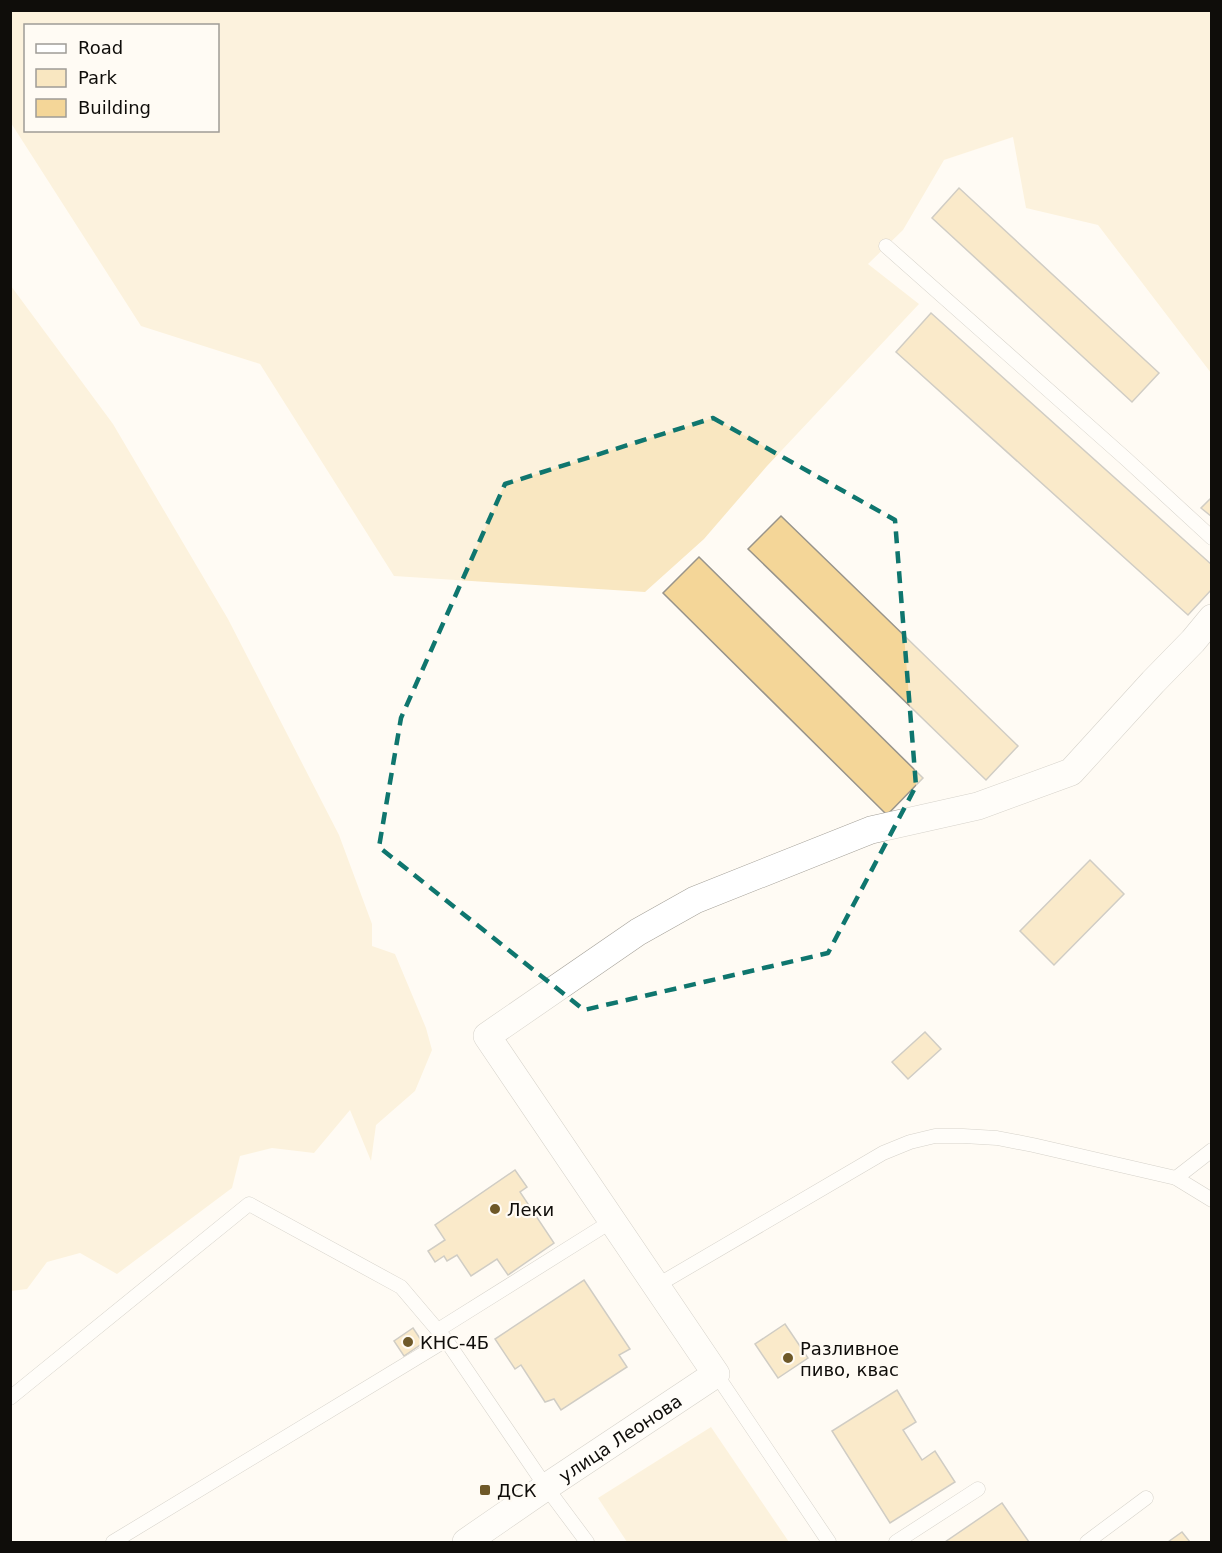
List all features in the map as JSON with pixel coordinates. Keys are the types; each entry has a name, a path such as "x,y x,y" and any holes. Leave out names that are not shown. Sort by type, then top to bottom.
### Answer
{"street":[{"path":"716,1374 487,1036 638,932 695,900 871,830 978,806 1071,772 1212,618"},
{"name":"улица Леонова","path":"466,1542 716,1374"}],"lane":[{"path":"886,246 1212,538"},
{"path":"656,1286 883,1153 910,1142 935,1136 963,1136 1033,1144 1176,1178 1212,1200"},
{"path":"1176,1178 1212,1150"},
{"path":"10,1398 249,1204 401,1287 442,1335 546,1487 587,1542"},
{"path":"112,1542 442,1335 612,1221"},
{"path":"716,1374 829,1542"},
{"path":"896,1542 978,1489"},
{"path":"1087,1542 1146,1498"}],"highlighted area":[{"path":"713,418 895,520 916,786 828,953 584,1010 379,847 401,718 505,484"}],"green space":[{"path":"11,11 1211,11 1211,373 1098,225 1026,208 1013,137 944,160 903,230 868,264 919,304 767,466 704,539 645,592 394,576 260,364 141,326 11,123"},
{"path":"11,286 113,424 228,619 339,835 372,924 372,946 395,954 426,1028 432,1050 415,1091 376,1125 371,1161 350,1110 314,1153 272,1148 240,1156 232,1188 117,1274 80,1253 47,1262 27,1289 11,1291"},
{"path":"711,1427 789,1542 627,1542 598,1498"}],"building":[{"path":"959,188 1159,373 1132,402 932,218"},
{"path":"931,313 1212,565 1212,589 1188,615 896,352"},
{"path":"1212,497 1212,517 1201,508"},
{"path":"781,516 1018,746 986,780 748,549"},
{"path":"699,557 923,778 887,815 663,593"},
{"path":"1090,860 1124,894 1054,965 1020,931"},
{"path":"925,1032 941,1049 908,1079 892,1062"},
{"name":"Леки","path":"515,1170 527,1187 520,1192 554,1243 508,1275 497,1259 471,1276 457,1255 447,1261 444,1256 435,1262 428,1251 445,1240 435,1225"},
{"path":"584,1280 630,1349 619,1355 627,1367 561,1410 554,1399 545,1402 521,1365 515,1369 495,1339"},
{"path":"785,1324 808,1358 778,1378 755,1344"},
{"name":"КНС-4Б","path":"413,1328 423,1343 404,1356 394,1341"},
{"path":"897,1390 916,1422 903,1430 922,1460 935,1451 955,1482 890,1523 832,1431"},
{"path":"1002,1503 1029,1542 945,1542"},
{"path":"1182,1532 1190,1542 1168,1542"}],"place":[{"name":"Леки","path":"495,1209"},
{"name":"КНС-4Б","path":"408,1342"},
{"name":"Разливное пиво, квас","path":"788,1358"},
{"name":"ДСК","path":"485,1490"}]}
